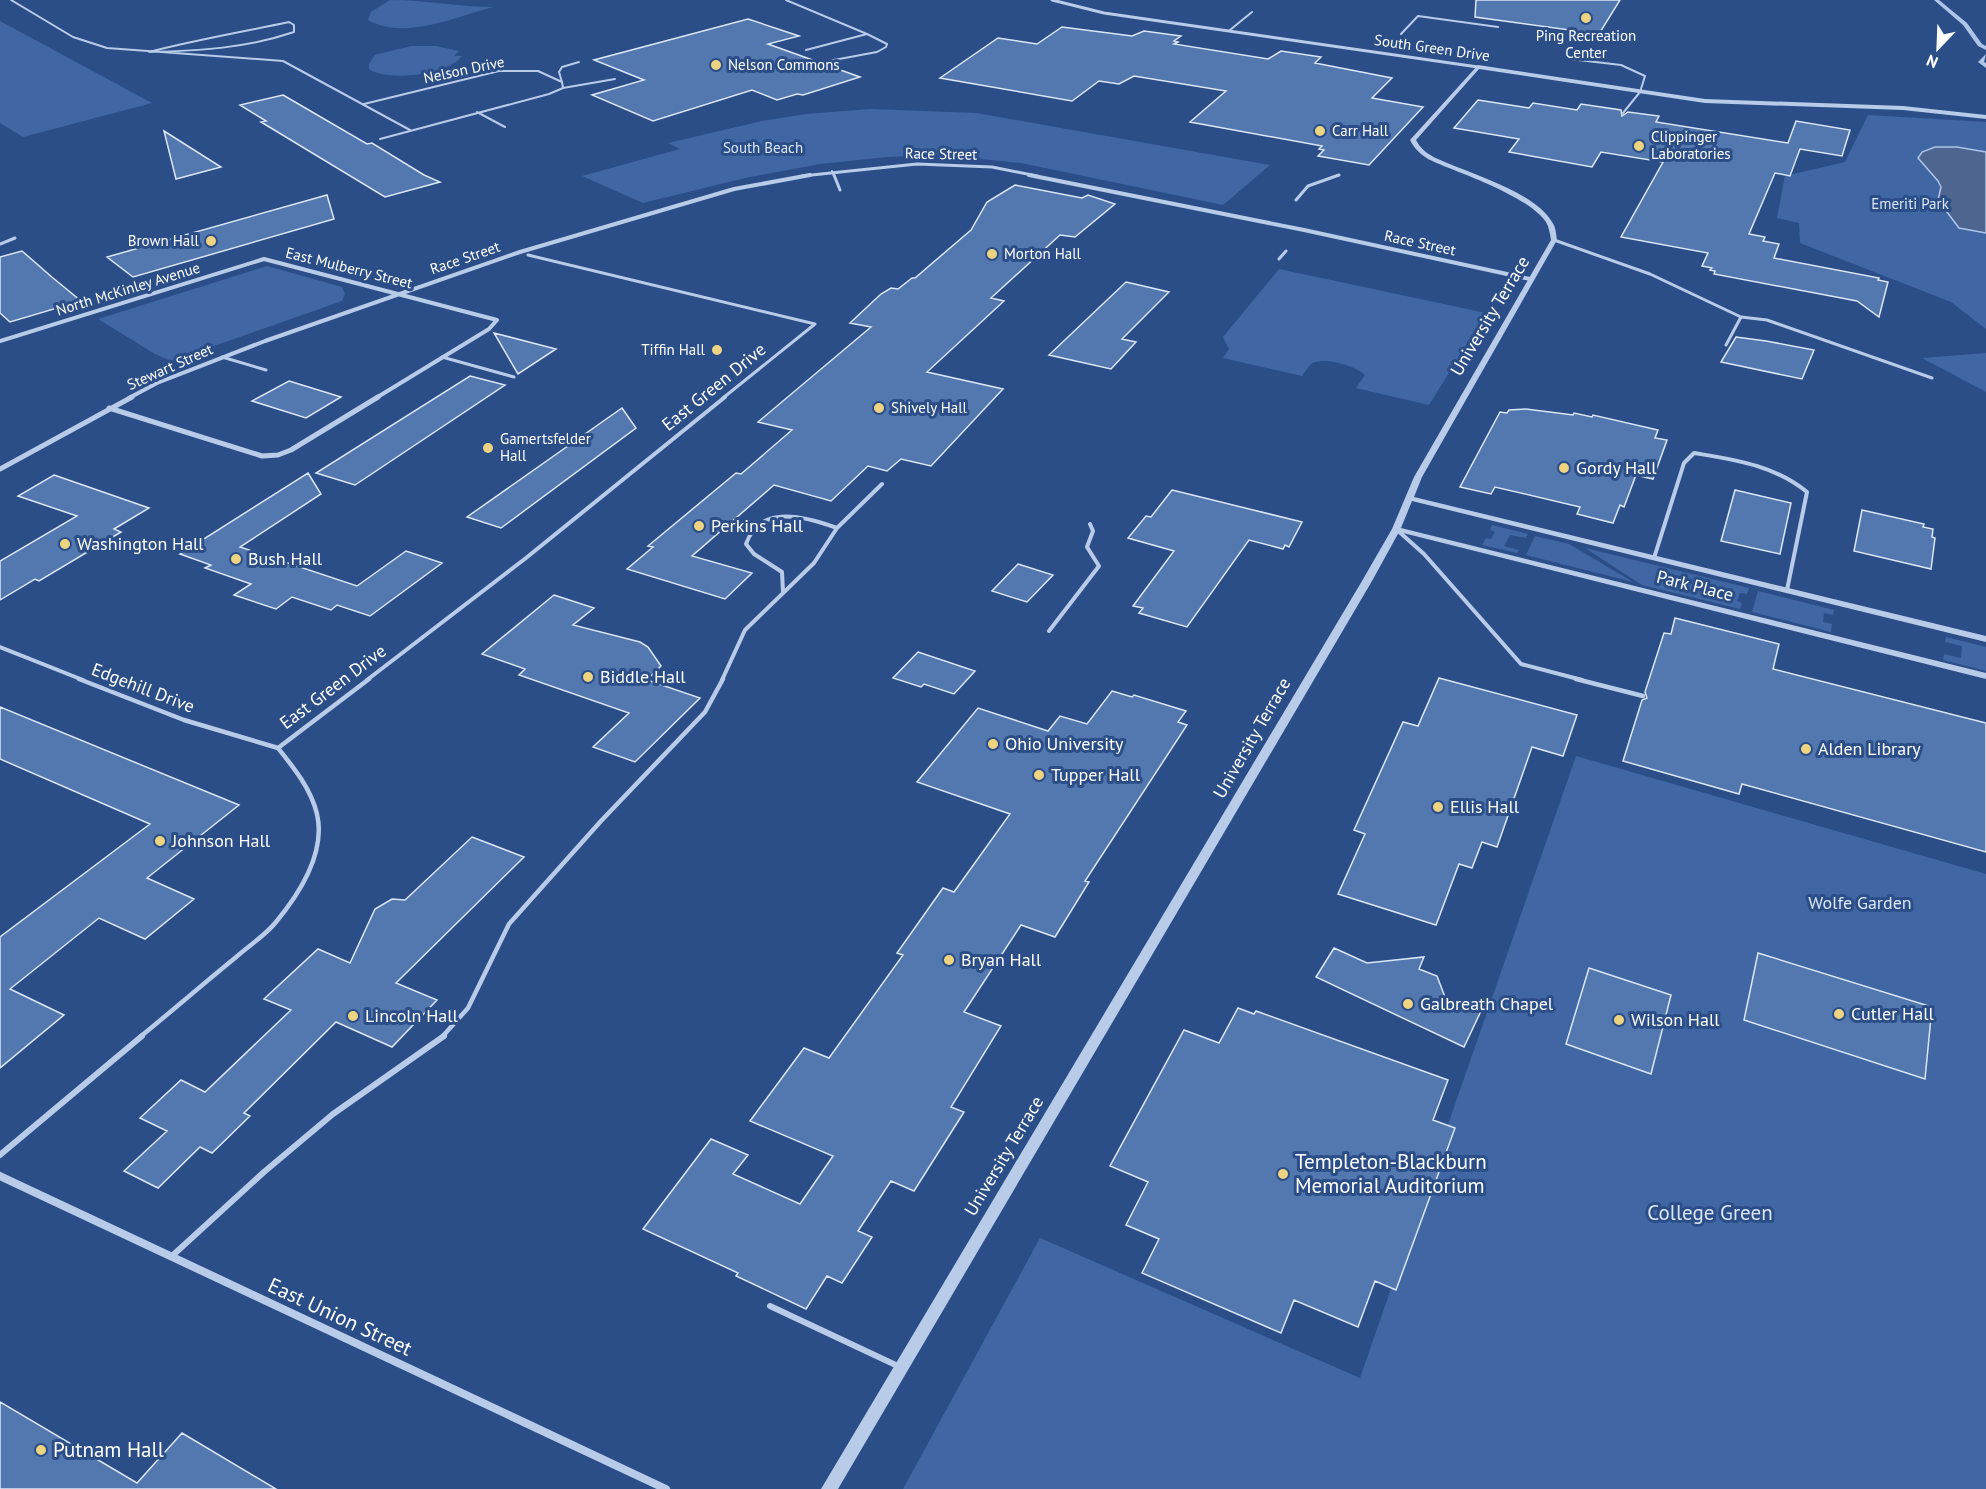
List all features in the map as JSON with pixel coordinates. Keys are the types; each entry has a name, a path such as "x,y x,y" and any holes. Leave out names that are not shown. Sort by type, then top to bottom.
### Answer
{"street":[{"name":"South Green Drive","path":"1052,0 1104,13 1726,103 1903,108 1986,117"},
{"path":"1478,67 1413,140 1414,145 1430,158 1518,197 1549,222 1554,240"},
{"name":"South Green Drive","path":"1810,106 1842,102 1891,102 1986,111"},
{"name":"Race Street","path":"360,307 520,252 676,204 742,188 832,171 917,164 992,167 1530,279"},
{"name":"University Terrace","path":"829,1489 1396,529 1418,477 1530,279 1548,255 1554,240"},
{"name":"East Mulberry Street","path":"264,259 497,320 495,325 442,357"},
{"name":"North McKinley Avenue","path":"0,341 264,259"},
{"name":"Stewart Street","path":"0,469 157,383 360,307"},
{"path":"109,408 262,456 278,455 291,450 442,357"},
{"name":"Park Place","path":"1409,498 1986,639"},
{"name":"Park Place","path":"1396,529 1986,676"},
{"name":"East Union Street","path":"0,1176 170,1258 666,1489"}],"lane":[{"path":"11,0 87,43 117,50 276,59 301,69 410,130"},
{"path":"786,0 887,44 877,52 823,62"},
{"path":"1230,30 1252,12"},
{"path":"1401,34 1418,16 1498,27"},
{"path":"289,22 296,28 286,35 229,47 149,52 195,40 213,39 289,22"},
{"path":"806,50 867,34"},
{"path":"1570,59 1625,66 1642,72 1645,80 1640,92 1623,113"},
{"path":"563,87 559,72 562,67 579,62"},
{"name":"Nelson Drive","path":"364,104 482,74 512,70 538,71 562,82"},
{"path":"380,139 549,94 563,87 615,79"},
{"path":"477,112 505,127"},
{"path":"832,171 840,190"},
{"path":"1296,200 1308,186 1340,175"},
{"path":"0,243 15,238"},
{"path":"1554,240 1650,274 1742,317 1767,320 1932,378"},
{"path":"1279,259 1286,250"},
{"name":"East Green Drive","path":"0,1155 275,924 296,897 311,869 318,845 320,822 311,795 299,772 278,748 526,558 815,324 528,255"},
{"path":"1726,345 1742,317"},
{"path":"222,357 266,370"},
{"path":"442,357 514,377"},
{"path":"1654,558 1684,463 1694,453 1755,463 1793,478 1807,492 1787,590"},
{"path":"170,1258 264,1172 333,1114 453,1027 468,1008 509,924 601,821 705,712 714,698 745,630 814,563 837,528 882,484"},
{"path":"783,592 782,572 754,554 746,544 748,534 759,523 798,516 837,528"},
{"path":"1049,631 1099,566 1087,547 1093,531 1090,524"},
{"path":"1396,529 1424,554 1521,664 1643,696"},
{"name":"Edgehill Drive","path":"0,646 184,720 278,748"},
{"path":"770,1306 902,1368"}],"green space":[{"path":"390,0 494,7 447,21 415,27 383,26 368,20 371,12"},
{"path":"0,21 152,103 23,137 0,123"},
{"path":"411,46 436,46 459,51 454,56 462,56 455,63 444,68 403,76 378,73 369,69 369,64 375,55"},
{"name":"South Beach","path":"870,109 976,113 1270,165 1223,205 1021,163 942,155 887,157 820,164 745,178 643,203 582,176 680,149 668,143 762,121 806,114"},
{"name":"Emeriti Park","path":"1868,115 1986,122 1986,329 1951,302 1800,243 1799,223 1777,218 1785,176 1845,162"},
{"path":"267,266 342,287 345,294 342,301 171,361 155,354 98,319"},
{"path":"1279,269 1486,313 1429,405 1356,388 1365,375 1339,363 1316,362 1311,364 1302,376 1223,358 1229,349 1223,337"},
{"path":"1986,353 1986,392 1922,358"},
{"path":"1492,525 1528,534 1526,538 1510,535 1504,546 1519,550 1517,553 1482,545 1486,538 1491,539 1495,532 1490,530"},
{"path":"1535,536 1569,544 1633,582 1526,555"},
{"path":"1585,548 1749,588 1747,594 1740,593 1737,601 1742,603 1740,609 1642,585"},
{"path":"1758,591 1834,610 1833,615 1824,613 1823,622 1832,624 1831,632 1752,612"},
{"path":"1946,637 1986,647 1986,671 1943,660 1944,654 1961,658 1962,646 1945,642"},
{"name":"College Green","path":"1576,756 1986,874 1986,1489 903,1489 1040,1238 1360,1378"}],"shaded area":[{"path":"1935,147 1957,147 1986,152 1986,233 1959,228 1938,200 1941,187 1918,158 1922,152"}],"building":[{"path":"1476,0 1620,0 1599,34 1475,17"},
{"name":"Nelson Commons","path":"748,19 799,36 768,44 860,77 803,95 797,94 777,100 752,90 653,121 592,95 644,80 594,60"},
{"path":"1062,27 1132,36 1144,31 1181,36 1174,41 1178,42 1174,44 1268,59 1281,51 1321,57 1315,63 1392,78 1372,98 1423,107 1369,165 1318,156 1324,150 1319,149 1322,146 1190,122 1226,91 1134,76 1119,84 1099,81 1072,101 940,78 998,38 1037,44"},
{"path":"283,95 367,144 372,143 424,175 440,182 385,197 261,122 266,121 240,105"},
{"path":"1478,100 1529,108 1533,103 1577,110 1581,104 1621,110 1622,116 1628,112 1659,116 1656,122 1788,143 1796,121 1850,130 1842,156 1800,149 1790,176 1775,173 1749,234 1765,237 1763,241 1779,244 1774,258 1879,278 1878,280 1888,282 1879,317 1857,301 1714,274 1715,271 1710,270 1712,268 1702,266 1708,253 1621,237 1663,162 1601,152 1592,167 1509,152 1519,139 1454,128"},
{"path":"164,131 221,167 176,179"},
{"path":"1015,185 1082,198 1088,195 1115,204 1075,237 1060,235 991,298 1004,301 927,372 1003,389 931,466 901,459 887,471 868,466 831,501 774,485 692,556 752,573 725,599 627,569 653,547 648,546 736,473 741,474 792,430 758,422 871,327 850,323 881,294 891,288 898,289 915,278 971,230 987,202"},
{"name":"Brown Hall","path":"327,195 334,219 133,277 107,257"},
{"path":"22,251 81,301 10,322 0,313 0,257"},
{"path":"1126,282 1169,292 1122,339 1136,342 1111,369 1049,355"},
{"path":"494,333 556,349 518,374"},
{"path":"1736,337 1814,350 1802,379 1721,362"},
{"path":"470,376 505,385 355,485 316,473"},
{"path":"289,381 341,397 306,418 252,401"},
{"path":"622,408 636,428 501,528 467,517"},
{"name":"Gordy Hall","path":"1526,409 1573,415 1574,413 1592,417 1593,415 1658,430 1655,438 1667,440 1653,479 1636,475 1624,507 1620,505 1613,523 1577,514 1580,507 1495,487 1491,494 1460,487 1500,412"},
{"name":"Bush Hall","path":"308,473 321,494 240,547 357,586 406,551 442,563 370,616 337,605 331,610 292,597 276,609 234,595 251,584 205,568 211,565 180,554"},
{"name":"Washington Hall","path":"54,475 149,508 114,529 121,532 39,581 35,579 0,600 0,561 77,516 18,496"},
{"path":"1172,490 1302,522 1289,547 1285,545 1283,549 1249,540 1187,627 1139,613 1143,608 1133,606 1174,551 1128,538 1146,516 1151,517"},
{"path":"1735,490 1791,503 1780,554 1721,541"},
{"path":"1862,510 1924,524 1923,527 1933,529 1932,537 1935,538 1931,569 1854,551"},
{"path":"1018,564 1053,575 1027,602 992,591"},
{"name":"Biddle Hall","path":"554,595 594,608 573,625 640,642 648,647 661,666 647,680 700,698 635,762 593,747 629,713 519,675 525,669 482,654"},
{"name":"Alden Library","path":"1675,618 1779,644 1773,669 1986,723 1986,852 1742,784 1739,794 1623,761 1642,700 1647,698 1645,692 1664,633 1671,634"},
{"path":"918,652 975,671 954,694 924,684 921,687 893,678"},
{"name":"Ellis Hall","path":"1439,678 1577,715 1563,756 1532,747 1497,847 1482,842 1472,868 1459,864 1436,925 1338,894 1365,834 1354,830 1403,722 1418,726"},
{"path":"1112,691 1132,697 1134,695 1186,711 1178,722 1187,725 1085,881 1089,882 1055,937 1021,925 964,1012 1001,1026 951,1107 964,1112 914,1191 891,1181 858,1231 872,1237 842,1283 827,1276 806,1309 736,1276 738,1273 643,1229 711,1139 748,1155 733,1174 800,1204 833,1156 750,1121 804,1048 829,1058 903,955 897,953 943,888 954,892 1010,814 917,782 978,708 1048,731 1060,716 1087,724"},
{"name":"Johnson Hall","path":"0,707 239,805 147,878 194,899 145,939 99,918 10,989 64,1015 0,1068 0,937 150,824 0,759"},
{"name":"Lincoln Hall","path":"472,837 524,857 396,983 437,1000 392,1047 336,1022 244,1113 250,1116 212,1153 200,1147 158,1188 124,1171 167,1131 140,1118 181,1080 205,1092 291,1010 264,999 318,949 350,963 375,909 392,899 405,900"},
{"name":"Galbreath Chapel","path":"1334,948 1367,963 1424,957 1419,969 1437,976 1445,997 1481,1011 1464,1047 1316,977"},
{"name":"Cutler Hall","path":"1758,953 1932,1007 1925,1079 1744,1020"},
{"name":"Wilson Hall","path":"1589,968 1671,995 1651,1074 1566,1044"},
{"name":"Templeton-Blackburn Memorial Auditorium","path":"1238,1008 1254,1014 1256,1011 1448,1080 1433,1120 1455,1128 1396,1290 1375,1281 1358,1327 1294,1300 1281,1333 1142,1273 1159,1239 1126,1225 1148,1182 1110,1166 1184,1030 1219,1043"},
{"path":"0,1402 137,1483 182,1433 276,1489 0,1489"}],"waterway":[{"path":"1936,0 1965,24 1980,45 1986,48"},
{"path":"1986,56 1981,62 1986,66"}],"place":[{"name":"Ping Recreation Center","path":"1586,18"},
{"name":"Nelson Commons","path":"716,65"},
{"name":"Carr Hall","path":"1320,131"},
{"name":"Clippinger Laboratories","path":"1639,146"},
{"name":"Brown Hall","path":"211,241"},
{"name":"Morton Hall","path":"992,254"},
{"name":"Tiffin Hall","path":"717,350"},
{"name":"Shively Hall","path":"879,408"},
{"name":"Gamertsfelder Hall","path":"488,448"},
{"name":"Gordy Hall","path":"1564,468"},
{"name":"Perkins Hall","path":"699,526"},
{"name":"Washington Hall","path":"65,544"},
{"name":"Bush Hall","path":"236,559"},
{"name":"Biddle Hall","path":"588,677"},
{"name":"Ohio University","path":"993,744"},
{"name":"Alden Library","path":"1806,749"},
{"name":"Tupper Hall","path":"1039,775"},
{"name":"Ellis Hall","path":"1438,807"},
{"name":"Johnson Hall","path":"160,841"},
{"name":"Bryan Hall","path":"949,960"},
{"name":"Galbreath Chapel","path":"1408,1004"},
{"name":"Cutler Hall","path":"1839,1014"},
{"name":"Lincoln Hall","path":"353,1016"},
{"name":"Wilson Hall","path":"1619,1020"},
{"name":"Templeton-Blackburn Memorial Auditorium","path":"1283,1174"},
{"name":"Putnam Hall","path":"41,1450"}],"park label":[{"name":"Wolfe Garden","path":"1860,903"}]}
